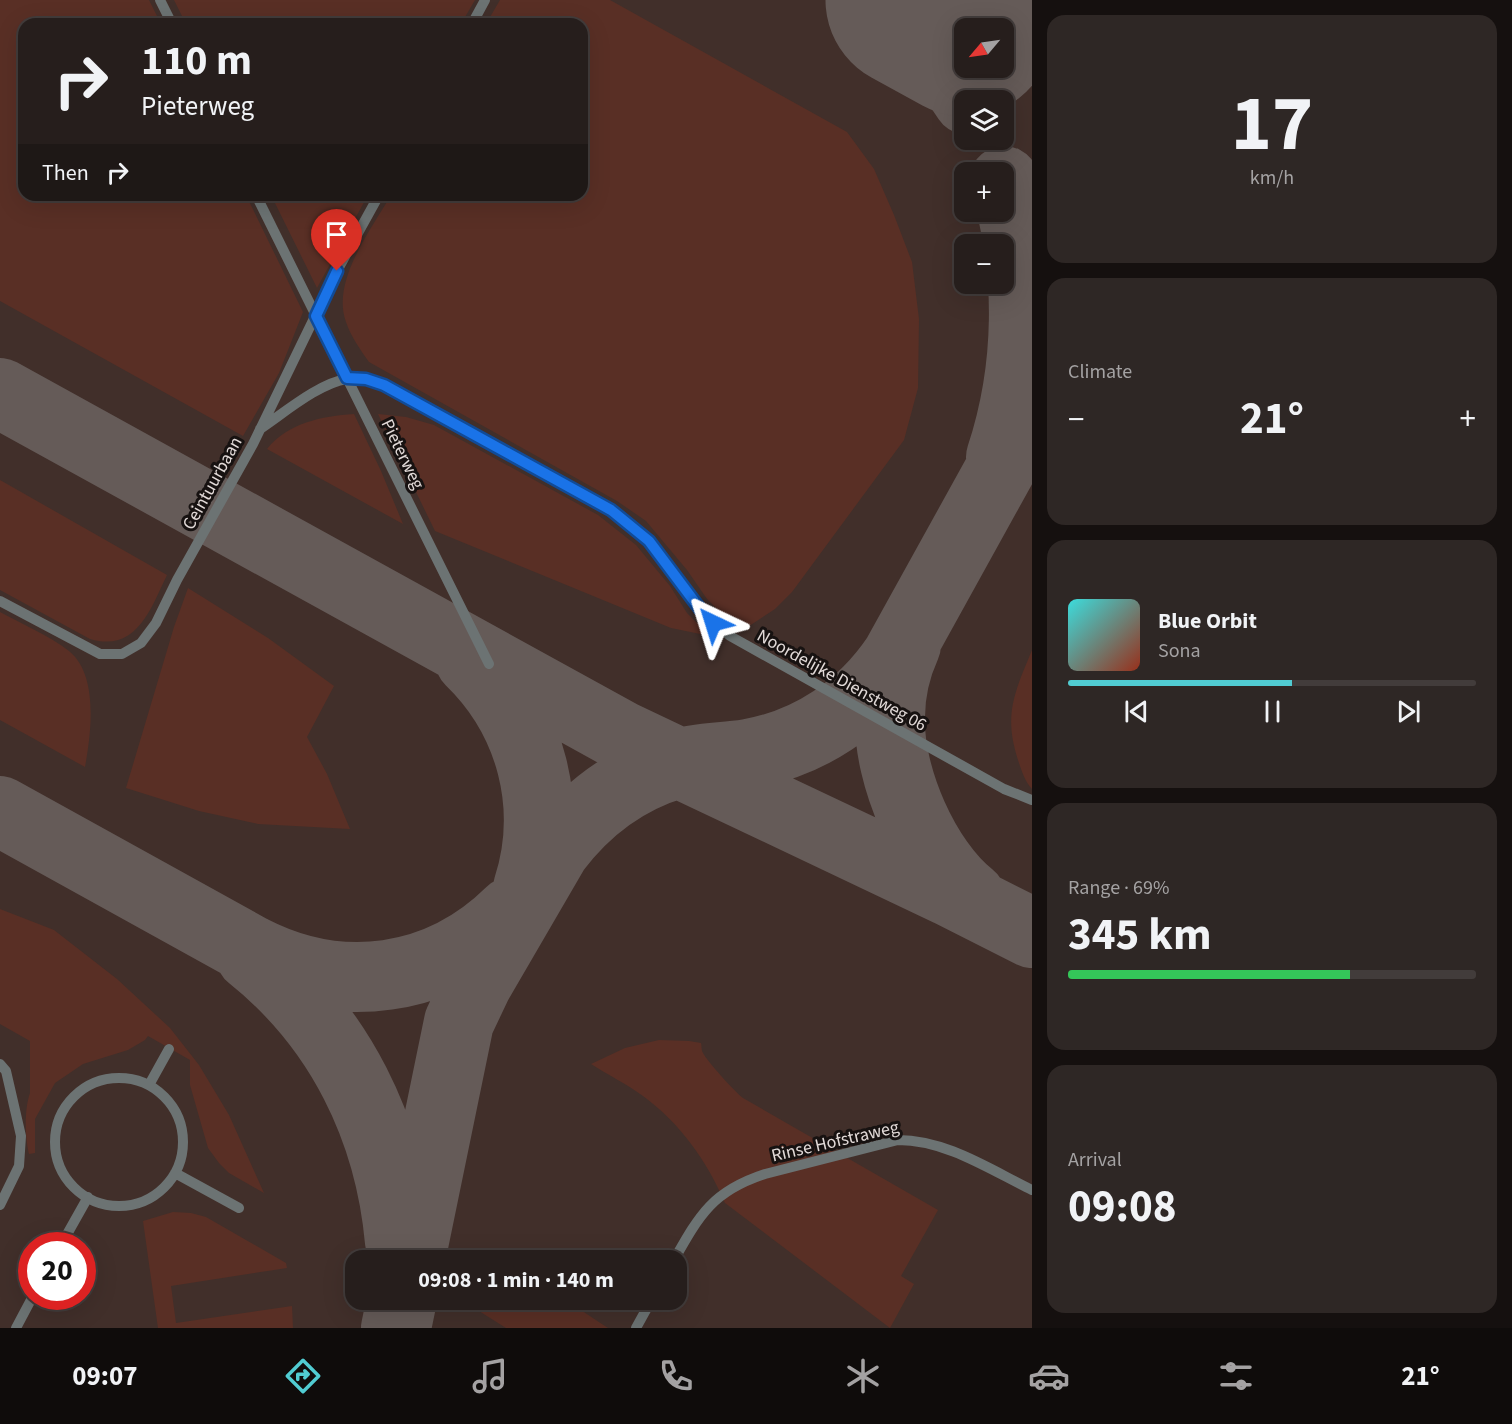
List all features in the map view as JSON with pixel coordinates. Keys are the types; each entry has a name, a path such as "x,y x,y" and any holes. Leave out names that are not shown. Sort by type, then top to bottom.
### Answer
{"lane":[{"path":"160,0 169,18"},
{"path":"475,18 485,0"},
{"name":"Pieterweg","path":"259,201 489,664"},
{"name":"Ceintuurbaan","path":"0,601 100,654 122,654 135,648 147,637 260,429 337,271 376,201"},
{"path":"260,429 325,387 347,378"},
{"name":"Noordelijke Dienstweg 06","path":"347,378 366,379 384,385 602,504 649,541 700,609 721,630 1015,795 1032,800"},
{"path":"149,1085 169,1049"},
{"path":"0,1064 6,1071 21,1136 19,1166 0,1205"},
{"path":"113,1077 129,1078 149,1085 169,1100 182,1128 181,1159 175,1173 166,1186 154,1196 140,1203 124,1206 109,1205 88,1197 69,1183 56,1155 54,1139 63,1110 78,1092 98,1080 113,1077"},
{"name":"Rinse Hofstraweg","path":"680,1250 704,1211 732,1188 747,1180 898,1140 916,1140 936,1144 1032,1190"},
{"path":"175,1173 239,1208"},
{"path":"68,1232 88,1197"},
{"path":"16,1328 26,1310"},
{"path":"636,1328 646,1310"}],"shaded area":[{"path":"0,0 1032,0 1032,1328 0,1328"},
{"path":"0,0 149,0 158,18 18,18 18,201 249,201 303,312 279,373 243,436 0,301"},
{"path":"174,0 475,0 464,18 183,18"},
{"path":"500,0 610,0 847,132 874,169 894,215 912,262 919,319 918,388 904,440 792,592 775,609 740,632 707,599 687,570 646,521 617,501 369,362 348,327 343,306 348,273 355,256 387,201 588,201 588,18 490,18"},
{"path":"274,201 365,201 317,288"},
{"path":"354,414 403,524 267,449 285,433 306,422"},
{"path":"378,414 406,417 434,425 598,515 636,545 670,586 687,613 710,636 671,628 435,531"},
{"path":"0,480 167,575 148,613 131,634 120,640 106,642 90,639 0,590"},
{"path":"188,588 268,638 334,686 307,737 327,774 350,829 258,824 199,811 126,788 174,627"},
{"path":"0,612 53,640 69,651 79,662 89,690 90,706 85,767 0,720"},
{"path":"1032,650 1032,789 1025,779 1018,760 1011,729 1011,716 1016,691"},
{"path":"0,909 54,930 117,979 170,1028 199,1065 229,1115 264,1193 229,1173 208,1148 190,1085 190,1060 148,1036 128,1050 83,1064 55,1083 35,1119 35,1153 29,1154 26,1124 30,1093 30,1041 0,1024"},
{"path":"659,1040 701,1043 705,1057 743,1098 938,1210 901,1276 914,1284 890,1328 725,1203 701,1158 669,1118 637,1092 591,1064 625,1048"},
{"path":"173,1212 206,1217 286,1263 287,1268 171,1286 176,1323 292,1306 293,1328 158,1328 143,1221"},
{"path":"581,1310 608,1328 506,1328 479,1311"}],"taxiway":[{"path":"886,0 930,48 961,90"},
{"path":"1001,457 1018,389 1024,319 1023,284 1014,221"},
{"path":"0,393 622,736 949,891 1032,933"},
{"path":"412,1250 459,1022 477,984 555,850 593,809 623,787 640,778 676,764 748,754 793,741 833,720 868,692 897,656 1032,412"},
{"path":"906,645 899,662 891,698 891,740 895,765 912,816 925,840 954,881 971,897"},
{"path":"470,660 509,710 532,766 539,827 536,857 528,888"},
{"path":"0,811 251,950 285,964 319,973 353,977 387,975 421,967 453,954 483,936 511,912"},
{"path":"251,956 283,984 310,1015 335,1048 355,1083 372,1121 385,1160 400,1242"},
{"path":"396,1328 400,1310"}],"runway":[{"path":"914,0 954,22"}],"route":[{"path":"337,271 316,316 347,378 366,379 384,385 611,510 649,541 713,623"}]}
